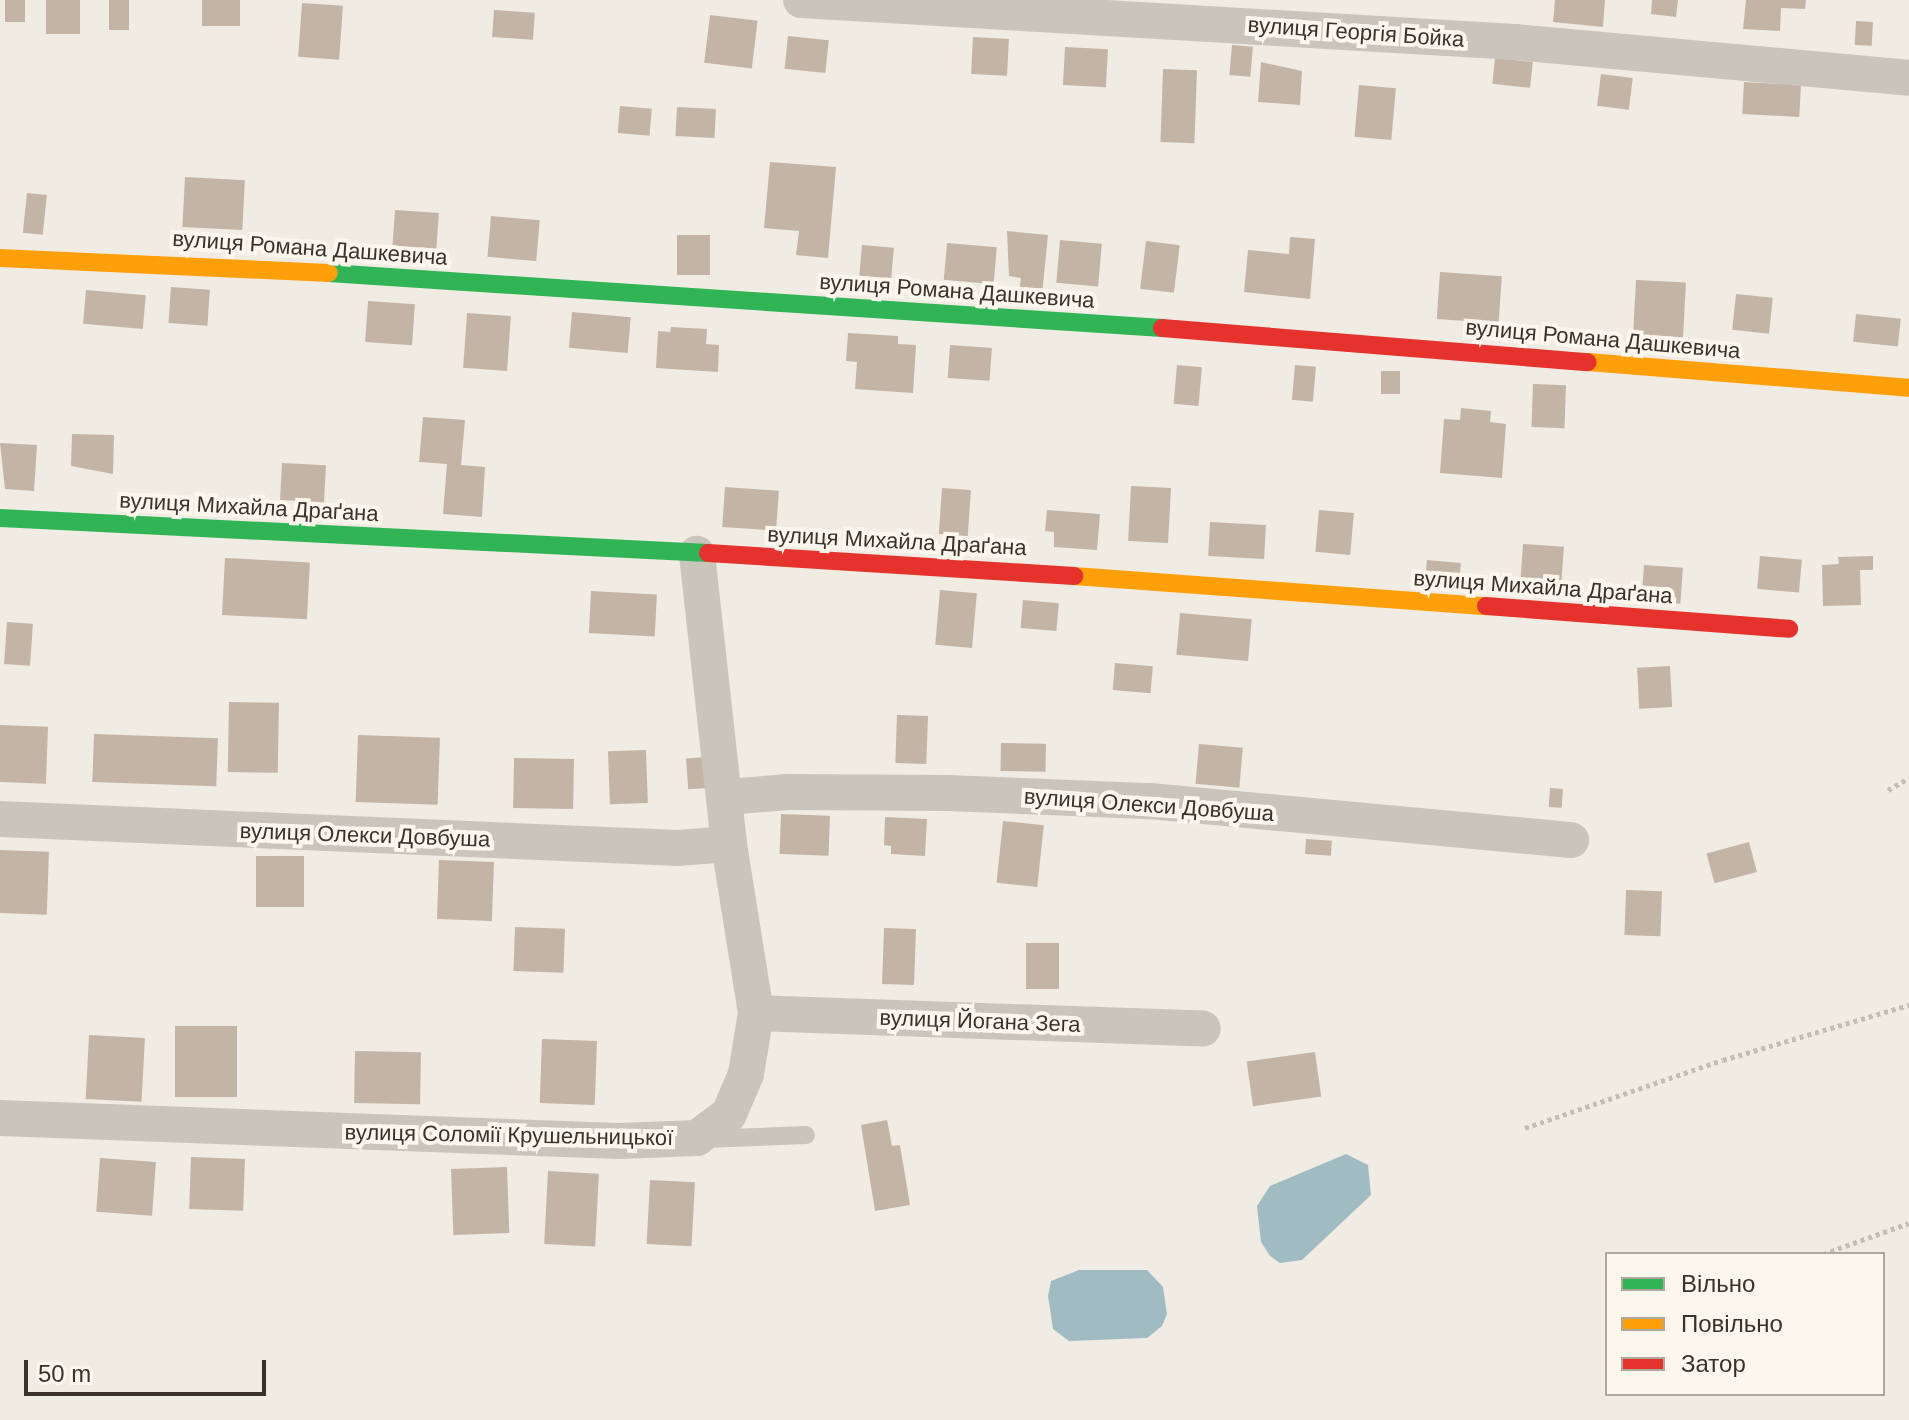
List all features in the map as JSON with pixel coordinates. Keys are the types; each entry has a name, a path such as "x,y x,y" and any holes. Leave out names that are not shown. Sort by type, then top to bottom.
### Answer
{"street":[{"name":"вулиця Георгія Бойка","path":"801,0 1515,42 1909,78"},
{"name":"вулиця Романа Дашкевича","path":"0,258 157,262 1193,330 1909,388"},
{"name":"вулиця Михайла Драґана","path":"0,518 920,564 1789,629"},
{"name":"вулиця Соломії Крушельницької","path":"0,1118 619,1141 697,1138 729,1114 746,1074 756,1013 729,844 727,797 697,554"},
{"name":"вулиця Олекси Довбуша","path":"727,797 788,792 947,793 1150,801 1571,840"},
{"name":"вулиця Олекси Довбуша","path":"0,819 678,848 729,844"},
{"name":"вулиця Йогана Зега","path":"756,1013 1203,1029"}],"lane":[{"path":"697,1138 806,1135"}],"path":[{"path":"1888,790 1909,778"},
{"path":"1525,1128 1723,1060 1909,1005"},
{"path":"1829,1252 1909,1223"}],"water":[{"path":"1346,1154 1368,1165 1371,1195 1302,1260 1280,1263 1270,1256 1261,1242 1257,1206 1270,1186"},
{"path":"1079,1270 1147,1270 1163,1287 1167,1314 1162,1326 1147,1338 1069,1341 1053,1329 1048,1296 1051,1281"}],"building":[{"path":"5,0 25,0 25,22 5,22"},
{"path":"46,0 80,0 80,34 46,34"},
{"path":"109,0 129,0 129,30 109,30"},
{"path":"202,0 240,0 240,26 202,26"},
{"path":"1555,0 1605,0 1603,27 1553,22"},
{"path":"1652,0 1678,0 1676,17 1651,14"},
{"path":"1746,0 1806,0 1805,9 1781,8 1780,31 1743,29"},
{"path":"302,3 343,6 339,60 298,57"},
{"path":"494,10 535,13 533,40 492,37"},
{"path":"710,15 758,21 752,68 704,63"},
{"path":"1856,21 1873,22 1872,46 1855,45"},
{"path":"788,36 829,40 825,73 785,69"},
{"path":"973,37 1009,39 1007,76 971,74"},
{"path":"1232,45 1253,47 1250,77 1229,75"},
{"path":"1065,47 1108,49 1106,87 1063,85"},
{"path":"1495,58 1533,62 1530,88 1492,84"},
{"path":"1261,62 1302,71 1300,105 1258,102"},
{"path":"1163,69 1197,70 1194,143 1160,142"},
{"path":"1601,74 1633,78 1629,110 1597,106"},
{"path":"1744,82 1801,85 1799,117 1742,114"},
{"path":"1359,85 1396,88 1391,140 1354,137"},
{"path":"620,106 652,109 650,136 618,133"},
{"path":"677,107 716,109 714,138 675,136"},
{"path":"770,162 836,167 828,258 796,255 799,231 764,228"},
{"path":"185,177 245,180 242,230 182,227"},
{"path":"27,193 47,195 43,235 23,233"},
{"path":"395,210 439,213 436,259 392,256"},
{"path":"491,216 540,220 536,261 487,257"},
{"path":"1007,231 1048,235 1042,295 1019,293 1021,278 1009,276"},
{"path":"677,235 710,235 710,275 677,275"},
{"path":"1290,237 1315,239 1310,299 1244,292 1248,250 1289,254"},
{"path":"1060,240 1102,244 1098,286 1056,283"},
{"path":"1146,241 1180,245 1174,293 1140,289"},
{"path":"947,243 997,247 994,284 944,280"},
{"path":"862,245 894,248 891,283 859,280"},
{"path":"1440,272 1502,276 1499,323 1437,319"},
{"path":"1636,280 1686,283 1683,338 1633,335"},
{"path":"171,287 210,290 207,326 168,323"},
{"path":"86,290 146,295 143,329 83,324"},
{"path":"1736,294 1773,298 1769,334 1732,330"},
{"path":"368,301 415,304 412,345 365,342"},
{"path":"572,312 631,317 628,353 569,348"},
{"path":"467,313 511,316 507,371 463,368"},
{"path":"1856,314 1901,319 1898,347 1853,342"},
{"path":"671,327 707,329 706,344 719,345 718,372 656,368 658,331 670,332"},
{"path":"848,333 898,336 898,344 916,345 913,393 855,389 857,362 846,361"},
{"path":"950,345 992,348 990,381 948,378"},
{"path":"1177,365 1202,367 1199,406 1174,404"},
{"path":"1295,365 1316,367 1313,402 1292,400"},
{"path":"1381,371 1400,371 1400,394 1381,394"},
{"path":"1533,384 1566,385 1564,428 1531,427"},
{"path":"1461,408 1491,411 1490,422 1506,424 1502,478 1440,473 1444,419 1460,420"},
{"path":"423,417 465,420 461,465 485,467 482,517 443,514 447,464 419,462"},
{"path":"72,434 114,435 113,474 71,466"},
{"path":"0,443 37,445 34,491 5,489"},
{"path":"282,463 326,465 324,502 280,500"},
{"path":"1131,486 1171,488 1168,543 1128,541"},
{"path":"725,487 779,491 776,531 722,527"},
{"path":"942,488 971,490 968,536 939,534"},
{"path":"1047,510 1100,514 1097,550 1054,547 1054,532 1045,531"},
{"path":"1319,510 1354,513 1350,555 1315,552"},
{"path":"1210,522 1266,525 1264,559 1208,556"},
{"path":"1523,544 1564,547 1561,587 1520,584"},
{"path":"1760,556 1802,560 1799,593 1757,589"},
{"path":"1873,556 1873,570 1860,570 1861,605 1823,606 1822,565 1839,564 1838,557"},
{"path":"225,558 310,562 307,619 222,615"},
{"path":"1427,560 1461,563 1459,582 1425,579"},
{"path":"1644,565 1683,568 1680,604 1641,601"},
{"path":"940,590 977,593 972,648 935,645"},
{"path":"591,591 657,594 655,636 589,633"},
{"path":"1023,600 1059,603 1056,631 1021,628"},
{"path":"1180,613 1252,619 1248,661 1176,655"},
{"path":"7,622 33,624 30,666 4,664"},
{"path":"1115,663 1153,666 1151,693 1113,690"},
{"path":"1670,666 1672,707 1639,709 1637,668"},
{"path":"229,702 279,703 278,773 228,772"},
{"path":"897,715 928,716 926,764 895,763"},
{"path":"0,725 48,727 46,784 0,782"},
{"path":"94,734 218,738 216,786 92,782"},
{"path":"358,735 440,738 438,805 356,802"},
{"path":"1001,743 1046,744 1046,772 1001,771"},
{"path":"1199,744 1243,748 1239,788 1196,784"},
{"path":"646,750 648,803 610,804 608,751"},
{"path":"706,757 708,788 688,789 686,758"},
{"path":"514,758 574,759 573,809 513,808"},
{"path":"1550,788 1563,789 1562,808 1549,807"},
{"path":"781,814 830,816 829,856 780,854"},
{"path":"885,817 927,819 925,856 891,854 891,846 884,845"},
{"path":"1003,821 1044,825 1037,887 997,883"},
{"path":"1306,839 1332,841 1331,856 1305,854"},
{"path":"1749,842 1757,872 1715,883 1706,853"},
{"path":"0,850 49,852 47,915 0,913"},
{"path":"256,856 304,856 304,907 256,907"},
{"path":"439,860 494,862 492,921 437,919"},
{"path":"1626,890 1662,891 1660,936 1624,935"},
{"path":"515,927 565,929 563,973 513,971"},
{"path":"884,928 916,929 914,985 882,984"},
{"path":"1026,943 1059,943 1059,989 1026,989"},
{"path":"175,1026 237,1026 237,1097 175,1097"},
{"path":"89,1035 145,1038 142,1102 86,1099"},
{"path":"542,1039 597,1041 595,1105 540,1103"},
{"path":"355,1051 421,1052 420,1104 354,1103"},
{"path":"1315,1052 1321,1097 1253,1106 1247,1062"},
{"path":"887,1120 892,1146 900,1145 910,1205 875,1211 861,1125"},
{"path":"191,1157 245,1159 243,1211 189,1209"},
{"path":"100,1158 156,1162 152,1216 96,1212"},
{"path":"507,1167 509,1233 453,1235 451,1169"},
{"path":"548,1171 599,1174 595,1247 544,1244"},
{"path":"650,1180 695,1182 692,1246 647,1244"}],"traffic: fast":[{"path":"329,273 1162,328"},
{"path":"0,518 708,553"}],"traffic: slow":[{"path":"0,258 329,273"},
{"path":"1588,362 1909,388"},
{"path":"1074,576 1486,606"}],"traffic: jam":[{"path":"1162,328 1588,362"},
{"path":"708,553 1074,576"},
{"path":"1486,606 1789,629"}]}
